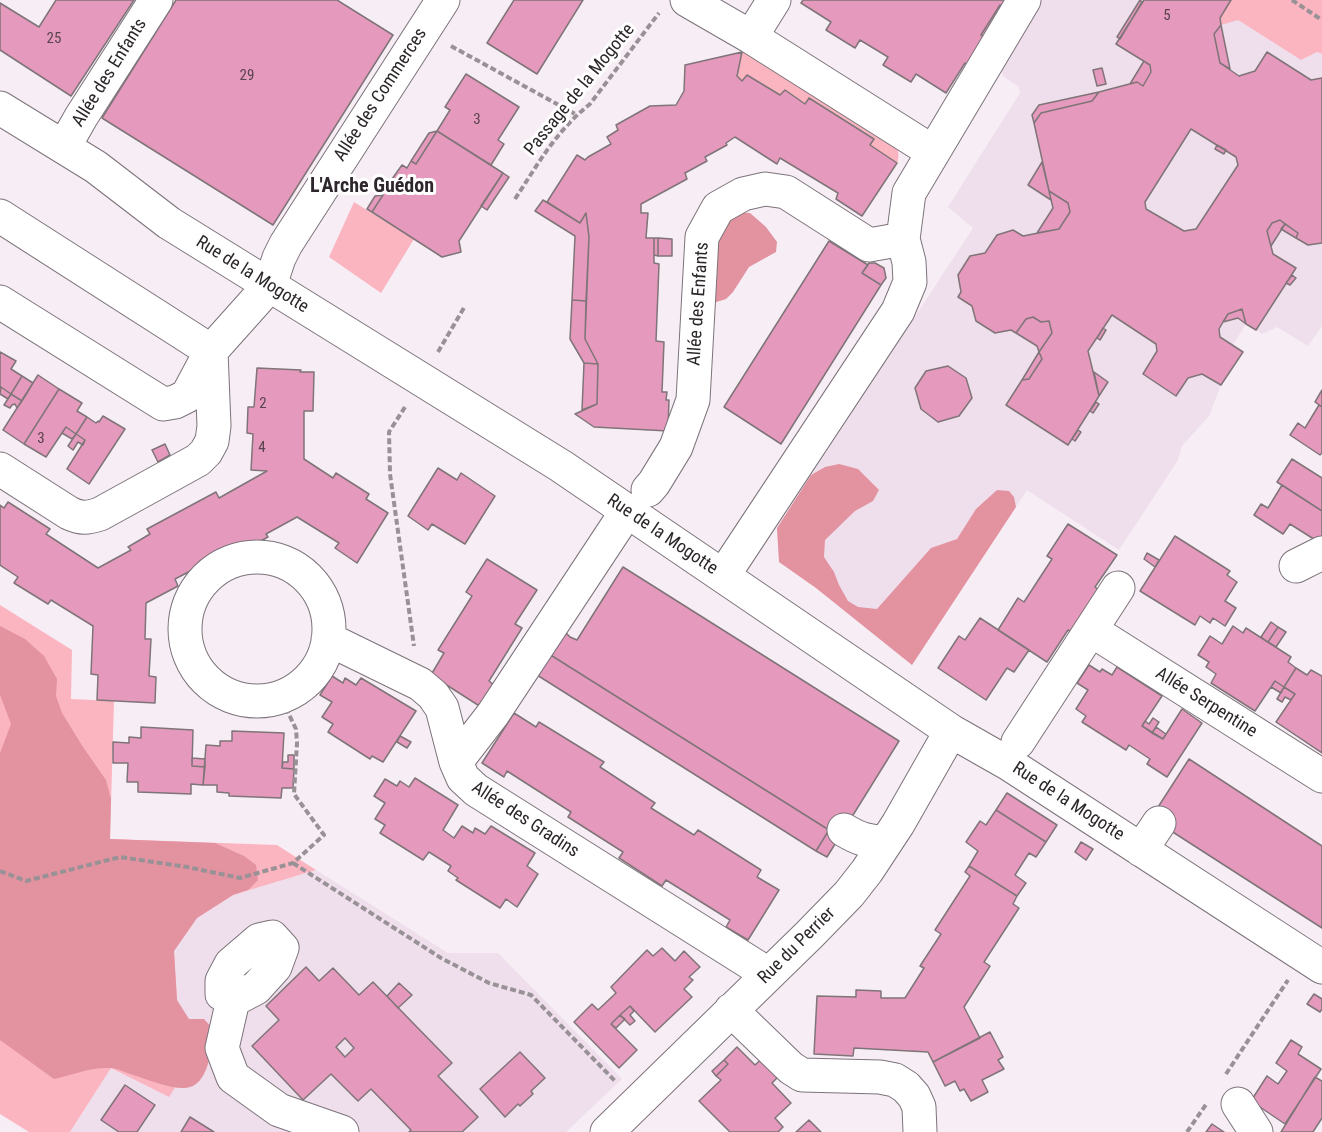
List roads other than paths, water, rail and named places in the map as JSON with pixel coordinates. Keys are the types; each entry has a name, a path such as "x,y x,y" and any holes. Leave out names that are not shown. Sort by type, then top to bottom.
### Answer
{"street":[{"name":"Allée des Enfants","path":"64,147 156,0"},
{"name":"Allée des Commerces","path":"270,285 286,244 442,0"},
{"path":"751,37 774,0"},
{"path":"723,576 898,311 910,282 909,262 903,239 909,193 1024,0"},
{"path":"674,5 751,37 933,152"},
{"name":"Rue de la Mogotte","path":"0,108 96,167 170,224 561,466 637,500 723,576 951,731 1009,764 1322,967"},
{"name":"Allée des Enfants","path":"637,500 654,483 676,447 693,400 702,237 718,208 743,194 765,189 786,192 869,245 903,239"},
{"path":"0,216 211,351"},
{"path":"0,302 163,404 175,402 187,396 211,351 270,285"},
{"path":"0,469 77,517 100,514 179,471 198,460 212,441 214,426 211,351"},
{"path":"456,762 493,714 637,500"},
{"path":"255,556 279,560 302,572 318,591 327,614 328,639 321,661 308,679 290,693 268,700 246,700 224,694 206,681 193,663 185,641 185,618 193,595 209,575 230,562 255,556"},
{"path":"1018,742 1118,588"},
{"name":"Allée Serpentine","path":"1091,630 1322,776"},
{"name":"Allée des Gradins","path":"328,639 420,684 433,695 442,708 456,762 463,778 476,790 768,974"},
{"name":"Rue du Perrier","path":"607,1132 849,894 898,824 951,731"},
{"path":"1141,850 1159,823"},
{"path":"844,830 859,839 886,842"},
{"path":"233,1000 222,1048 233,1077 279,1110 342,1132"},
{"path":"731,1010 791,1068 802,1074 880,1077 895,1080 906,1087 914,1096 919,1107 920,1132"},
{"path":"1224,1092 1256,1132"}],"district":[{"name":"L'Arche Guédon","path":"372,187"}]}
